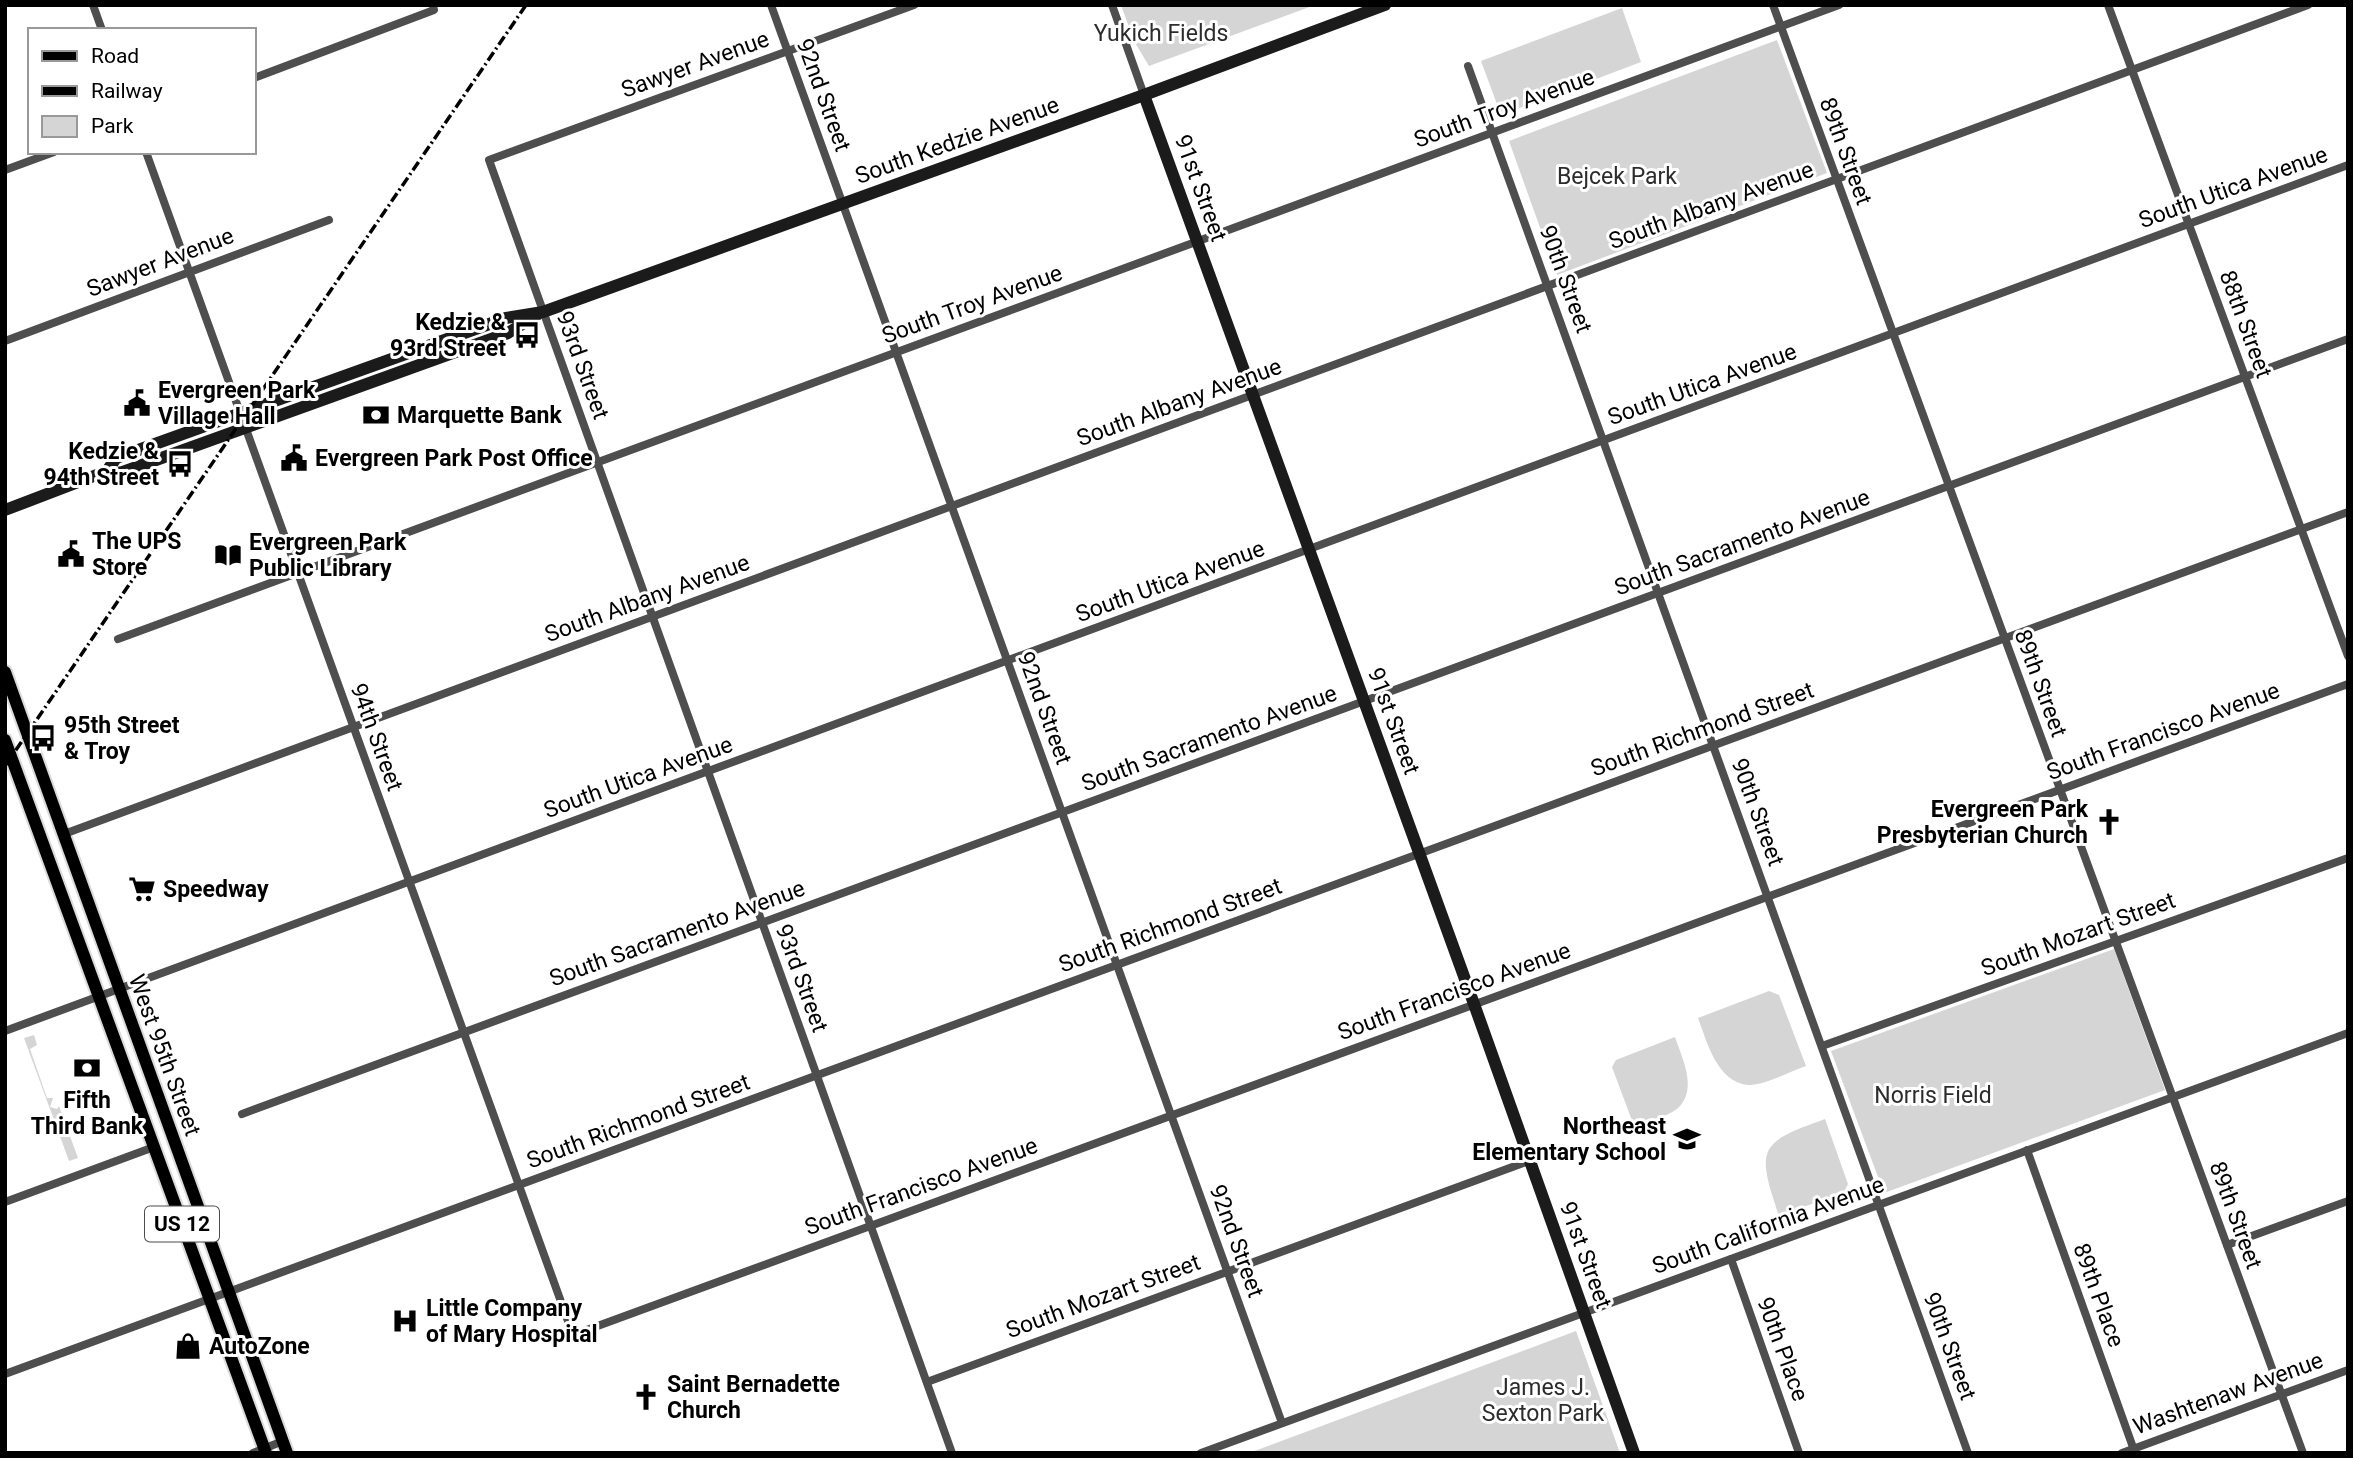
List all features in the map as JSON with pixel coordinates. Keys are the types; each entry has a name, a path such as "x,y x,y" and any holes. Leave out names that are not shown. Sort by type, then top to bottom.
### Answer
{"main road":[{"name":"South Kedzie Avenue","path":"5,510 107,471 120,473 508,333 544,312 1385,5"},
{"name":"91st Street","path":"1144,95 1420,853 1634,1453"},
{"name":"South Kedzie Avenue","path":"107,471 116,458 506,318 544,312"},
{"name":"West 95th Street","path":"5,672 285,1447"},
{"name":"West 95th Street","path":"5,740 210,1299 261,1451"}],"street":[{"path":"93,5 101,28"},
{"name":"92nd Street","path":"771,5 1282,1423"},
{"name":"Sawyer Avenue","path":"489,160 914,5"},
{"name":"91st Street","path":"1112,5 1144,95"},
{"name":"89th Street","path":"1773,5 2303,1453"},
{"name":"South Troy Avenue","path":"118,639 1839,5"},
{"name":"88th Street","path":"2108,5 2348,656"},
{"name":"South Albany Avenue","path":"64,835 2308,5"},
{"path":"256,77 433,8"},
{"name":"90th Street","path":"1468,66 1968,1453"},
{"path":"5,170 49,154"},
{"name":"94th Street","path":"147,154 573,1335"},
{"name":"93rd Street","path":"489,160 952,1453"},
{"name":"South Utica Avenue","path":"5,1031 2348,165"},
{"name":"Sawyer Avenue","path":"5,341 329,220"},
{"name":"South Sacramento Avenue","path":"242,1114 2348,340"},
{"name":"South Richmond Street","path":"5,1374 2348,513"},
{"name":"South Francisco Avenue","path":"573,1335 2348,684"},
{"name":"South Mozart Street","path":"1822,1046 2348,858"},
{"name":"South California Avenue","path":"1201,1453 2348,1033"},
{"path":"5,1202 154,1147"},
{"name":"89th Place","path":"2027,1150 2134,1451"},
{"name":"South Mozart Street","path":"926,1381 1530,1161"},
{"path":"2227,1245 2348,1201"},
{"name":"90th Place","path":"1731,1259 1799,1453"},
{"name":"Washtenaw Avenue","path":"2122,1453 2134,1451 2348,1370"},
{"path":"261,1451 285,1447"}],"green space":[{"name":"Yukich Fields","path":"1121,5 1315,5 1149,66 1134,41"},
{"path":"1622,8 1641,62 1501,115 1481,61"},
{"name":"Bejcek Park","path":"1777,40 1827,173 1557,275 1509,141"},
{"name":"Norris Field","path":"2114,949 2165,1090 1884,1193 1831,1051"},
{"path":"1769,991 1779,995 1806,1066 1754,1085 1737,1082 1721,1069 1698,1018"},
{"path":"34,1035 37,1045 30,1049 47,1098 53,1098 50,1107 57,1109 59,1106 78,1158 69,1161 24,1038"},
{"path":"1675,1037 1688,1081 1685,1098 1680,1106 1670,1113 1634,1126 1612,1067 1616,1060"},
{"path":"1825,1119 1848,1184 1844,1192 1779,1216 1767,1176 1768,1151 1786,1135"},
{"name":"James J. Sexton Park","path":"1576,1331 1620,1453 1249,1453"}],"railway":[{"path":"5,766 526,5"}],"place":[{"name":"Kedzie & 93rd Street","path":"527,335"},
{"name":"Evergreen Park Village Hall","path":"137,403"},
{"name":"Marquette Bank","path":"376,415"},
{"name":"Evergreen Park Post Office","path":"294,458"},
{"name":"Kedzie & 94th Street","path":"180,464"},
{"name":"The UPS Store","path":"71,554"},
{"name":"Evergreen Park Public Library","path":"228,555"},
{"name":"95th Street & Troy","path":"43,738"},
{"name":"Evergreen Park Presbyterian Church","path":"2109,822"},
{"name":"Speedway","path":"142,889"},
{"name":"Fifth Third Bank","path":"87,1068"},
{"name":"Northeast Elementary School","path":"1687,1139"},
{"name":"Little Company of Mary Hospital","path":"405,1321"},
{"name":"AutoZone","path":"188,1346"},
{"name":"Saint Bernadette Church","path":"646,1397"}]}
